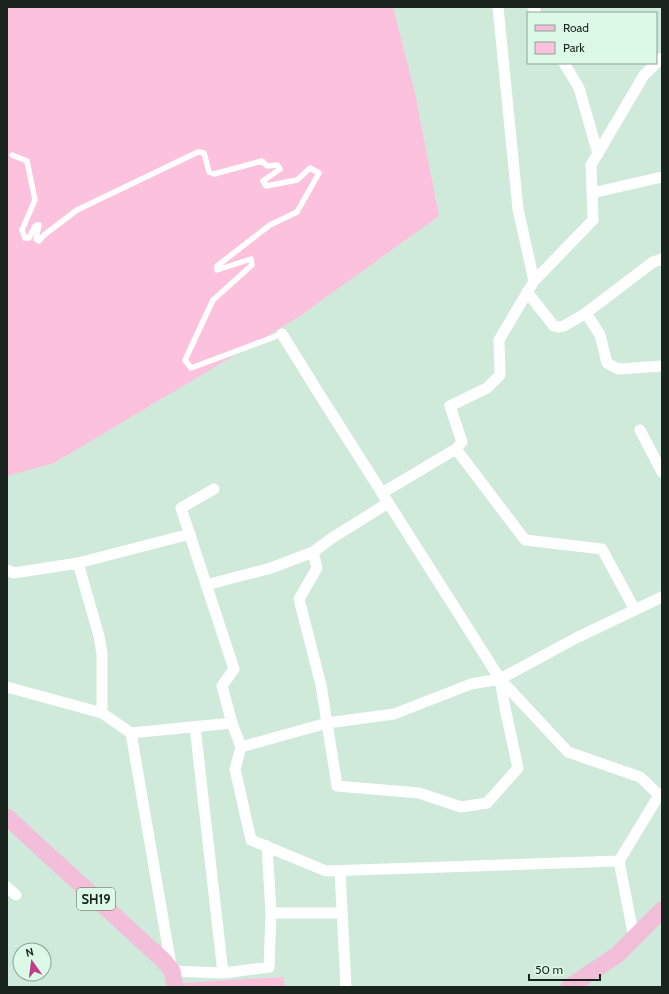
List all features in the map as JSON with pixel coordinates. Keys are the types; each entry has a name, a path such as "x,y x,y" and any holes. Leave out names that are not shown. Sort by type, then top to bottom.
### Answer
{"main road":[{"name":"SH19","path":"7,817 164,961 173,979"},
{"path":"569,987 617,955 662,910"}],"street":[{"path":"498,7 518,209 534,281"},
{"path":"565,64 579,88 598,154"},
{"path":"382,492 456,449 462,442 450,406 487,388 500,375 499,340 534,281 593,220 591,165 644,75 656,64"},
{"path":"592,193 662,177"},
{"path":"527,292 554,326 564,326 586,313 653,262 662,259"},
{"path":"586,313 600,335 607,364 618,369 662,366"},
{"path":"282,334 500,679 568,752 640,778 659,795 619,861 634,938"},
{"path":"640,430 662,472"},
{"path":"456,449 525,540 602,548 635,610"},
{"path":"214,489 182,508 234,669 222,686 232,723 241,746 235,769 251,840 326,871 619,861"},
{"path":"206,585 271,568 313,552 332,538 388,503"},
{"path":"7,570 14,572 78,563 190,534"},
{"path":"313,552 317,568 299,599 321,685 337,786 419,793 461,807 487,803 518,768 500,679"},
{"path":"78,563 99,636 102,654 102,713"},
{"path":"241,746 327,723 394,714 471,684 500,679 578,637 662,597"},
{"path":"7,687 102,713 132,733 232,723"},
{"path":"195,727 223,973"},
{"path":"132,733 173,979 269,967 271,913 267,846"},
{"path":"340,870 346,987"},
{"path":"7,887 16,895"},
{"path":"271,913 342,913"}],"lane":[{"path":"12,155 27,161 35,200 22,230 25,238 29,238 35,226 39,226 36,239 39,241 44,235 77,210 198,152 204,153 209,172 214,174 262,161 268,166 277,165 280,169 263,181 266,186 297,180 310,168 319,173 297,212 270,225 217,266 217,270 251,259 252,265 213,300 185,360 192,368 282,334"}],"green space":[{"path":"7,7 393,7 415,93 439,216 297,318 54,463 7,476"},
{"path":"283,977 285,987 183,987 182,983"}]}
